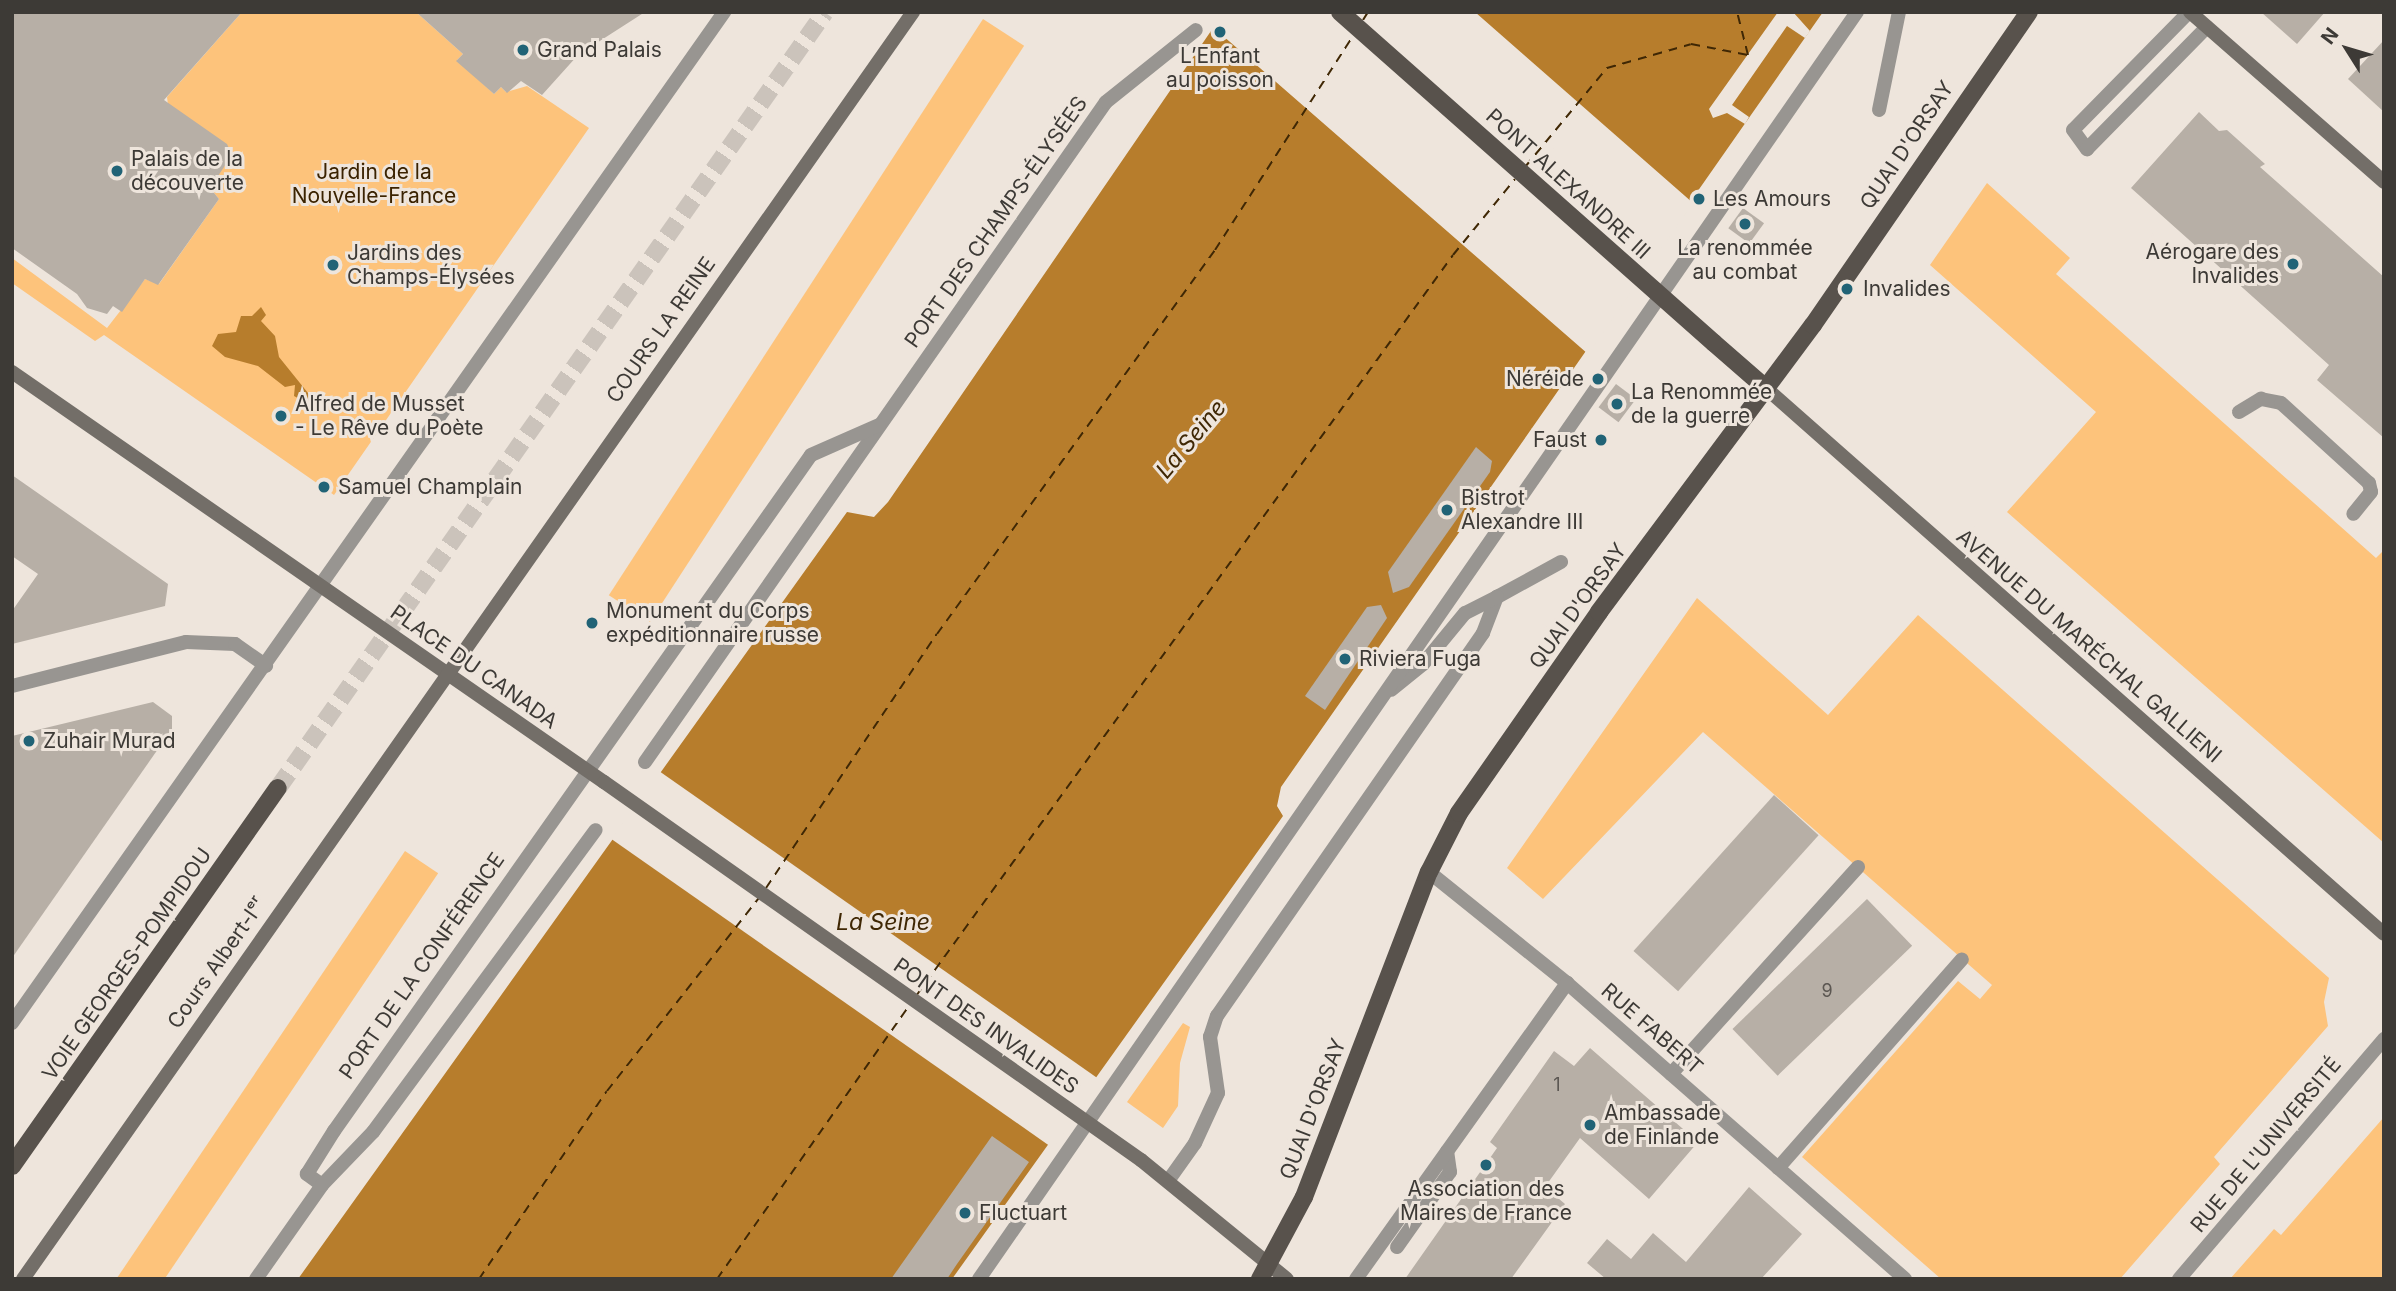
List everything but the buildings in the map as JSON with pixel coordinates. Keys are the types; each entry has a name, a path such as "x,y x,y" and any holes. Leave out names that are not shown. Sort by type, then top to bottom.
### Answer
{"main road":[{"name":"PONT ALEXANDRE III","path":"1340,12 1767,389"},
{"name":"QUAI D'ORSAY","path":"1260,1279 1310,1185 1429,872 1474,790 1767,389 2029,12"},
{"name":"VOIE GEORGES-POMPIDOU","path":"12,1166 278,788"}],"street":[{"path":"12,1023 321,588 724,12"},
{"name":"COURS LA REINE","path":"444,672 913,12"},
{"path":"979,1279 1387,693 1415,644 1857,12"},
{"path":"1879,110 1899,12"},
{"path":"2207,27 2087,149 2073,130 2189,12 2207,27 2384,182"},
{"name":"PORT DES CHAMPS-ÉLYSÉES","path":"645,762 1107,102 1196,30"},
{"name":"PLACE DU CANADA","path":"12,372 604,782"},
{"name":"AVENUE DU MARÉCHAL GALLIENI","path":"1767,389 2384,934"},
{"path":"2239,412 2261,399 2281,404 2369,483 2371,492 2353,514"},
{"path":"586,770 811,455 879,425"},
{"path":"1387,693 1423,664 1465,613 1561,562"},
{"path":"1168,1181 1195,1143 1218,1093 1210,1037 1217,1016 1483,634 1497,597"},
{"path":"12,685 187,642 234,644 266,666"},
{"name":"Cours Albert-Iᵉʳ","path":"23,1279 444,672"},
{"name":"PORT DE LA CONFÉRENCE","path":"322,1185 307,1174 334,1130 586,770"},
{"name":"PONT DES INVALIDES","path":"604,782 1141,1160 1270,1262 1287,1279"},
{"path":"257,1279 322,1185 373,1132 596,830"},
{"path":"1671,1074 1858,867"},
{"name":"RUE FABERT","path":"1429,872 1567,983 1905,1279"},
{"path":"1778,1168 1962,959"},
{"path":"1356,1279 1567,983"},
{"name":"RUE DE L'UNIVERSITÉ","path":"2179,1279 2384,1039"},
{"path":"1397,1247 1450,1172 1447,1151"}],"green space":[{"name":"Jardins des Champs-Élysées","path":"242,12 416,12 463,54 457,60 494,94 501,87 506,92 527,86 589,128 334,495 104,335 95,341 12,283 12,258 107,328 145,279 159,284 219,199 210,188 226,144 168,105 167,97"},
{"path":"983,19 1024,46 650,622 609,595"},
{"path":"1987,183 2070,258 2056,274 2376,558 2384,550 2384,843 2007,512 2096,412 1930,265"},
{"path":"1697,598 1828,715 1918,615 2329,978 2324,1002 2328,1026 2214,1157 2220,1164 2120,1279 1941,1279 1802,1157 1958,981 1980,999 1992,985 1703,732 1543,899 1507,868"},
{"path":"405,851 438,873 165,1279 116,1279"},
{"path":"1183,1023 1190,1027 1180,1063 1178,1106 1163,1128 1127,1102"},
{"path":"2384,1117 2384,1279 2230,1279 2274,1229 2281,1235"}],"water":[{"name":"La Seine","path":"1224,12 1823,12 1281,787 1277,806 1283,816 952,1279 298,1279 847,512 874,517 888,502"},
{"path":"261,307 266,315 261,321 275,336 279,357 312,398 307,403 294,396 295,385 285,387 258,366 225,357 212,346 218,334 236,332 241,316 252,316"}],"pier":[{"path":"1220,12 1475,12 1693,203 1588,354 1214,28 1203,36"},
{"path":"1778,12 1793,12 1810,31 1805,38 1787,26 1732,105 1749,117 1745,124 1727,113 1713,118 1709,109"},
{"path":"659,771 1101,1080 1053,1148 611,839"}],"ferry route":[{"path":"1363,20 1368,12"},
{"path":"1525,167 1607,68 1691,44 1748,55 1737,12"},
{"path":"766,888 937,634 1215,250 1354,34"},
{"path":"916,996 1453,255 1515,179"},
{"path":"479,1279 607,1091 759,898"},
{"path":"717,1279 909,1006"}],"tunnel":[{"path":"278,788 825,12"}],"place":[{"name":"L’Enfant au poisson","path":"1220,32"},
{"name":"Grand Palais","path":"523,50"},
{"name":"Palais de la découverte","path":"117,171"},
{"name":"Les Amours","path":"1699,199"},
{"name":"La renommée au combat","path":"1745,224"},
{"name":"Aérogare des Invalides","path":"2293,264"},
{"name":"Jardins des Champs-Élysées","path":"333,265"},
{"name":"Invalides","path":"1847,289"},
{"name":"Néréide","path":"1598,379"},
{"name":"La Renommée de la guerre","path":"1617,404"},
{"name":"Alfred de Musset - Le Rêve du Poète","path":"281,416"},
{"name":"Faust","path":"1601,440"},
{"name":"Samuel Champlain","path":"324,487"},
{"name":"Bistrot Alexandre III","path":"1447,510"},
{"name":"Monument du Corps expéditionnaire russe","path":"592,623"},
{"name":"Riviera Fuga","path":"1345,659"},
{"name":"Zuhair Murad","path":"29,741"},
{"name":"Ambassade de Finlande","path":"1590,1125"},
{"name":"Association des Maires de France","path":"1486,1165"},
{"name":"Fluctuart","path":"965,1213"}],"park label":[{"name":"Jardin de la Nouvelle-France","path":"374,184"}]}
